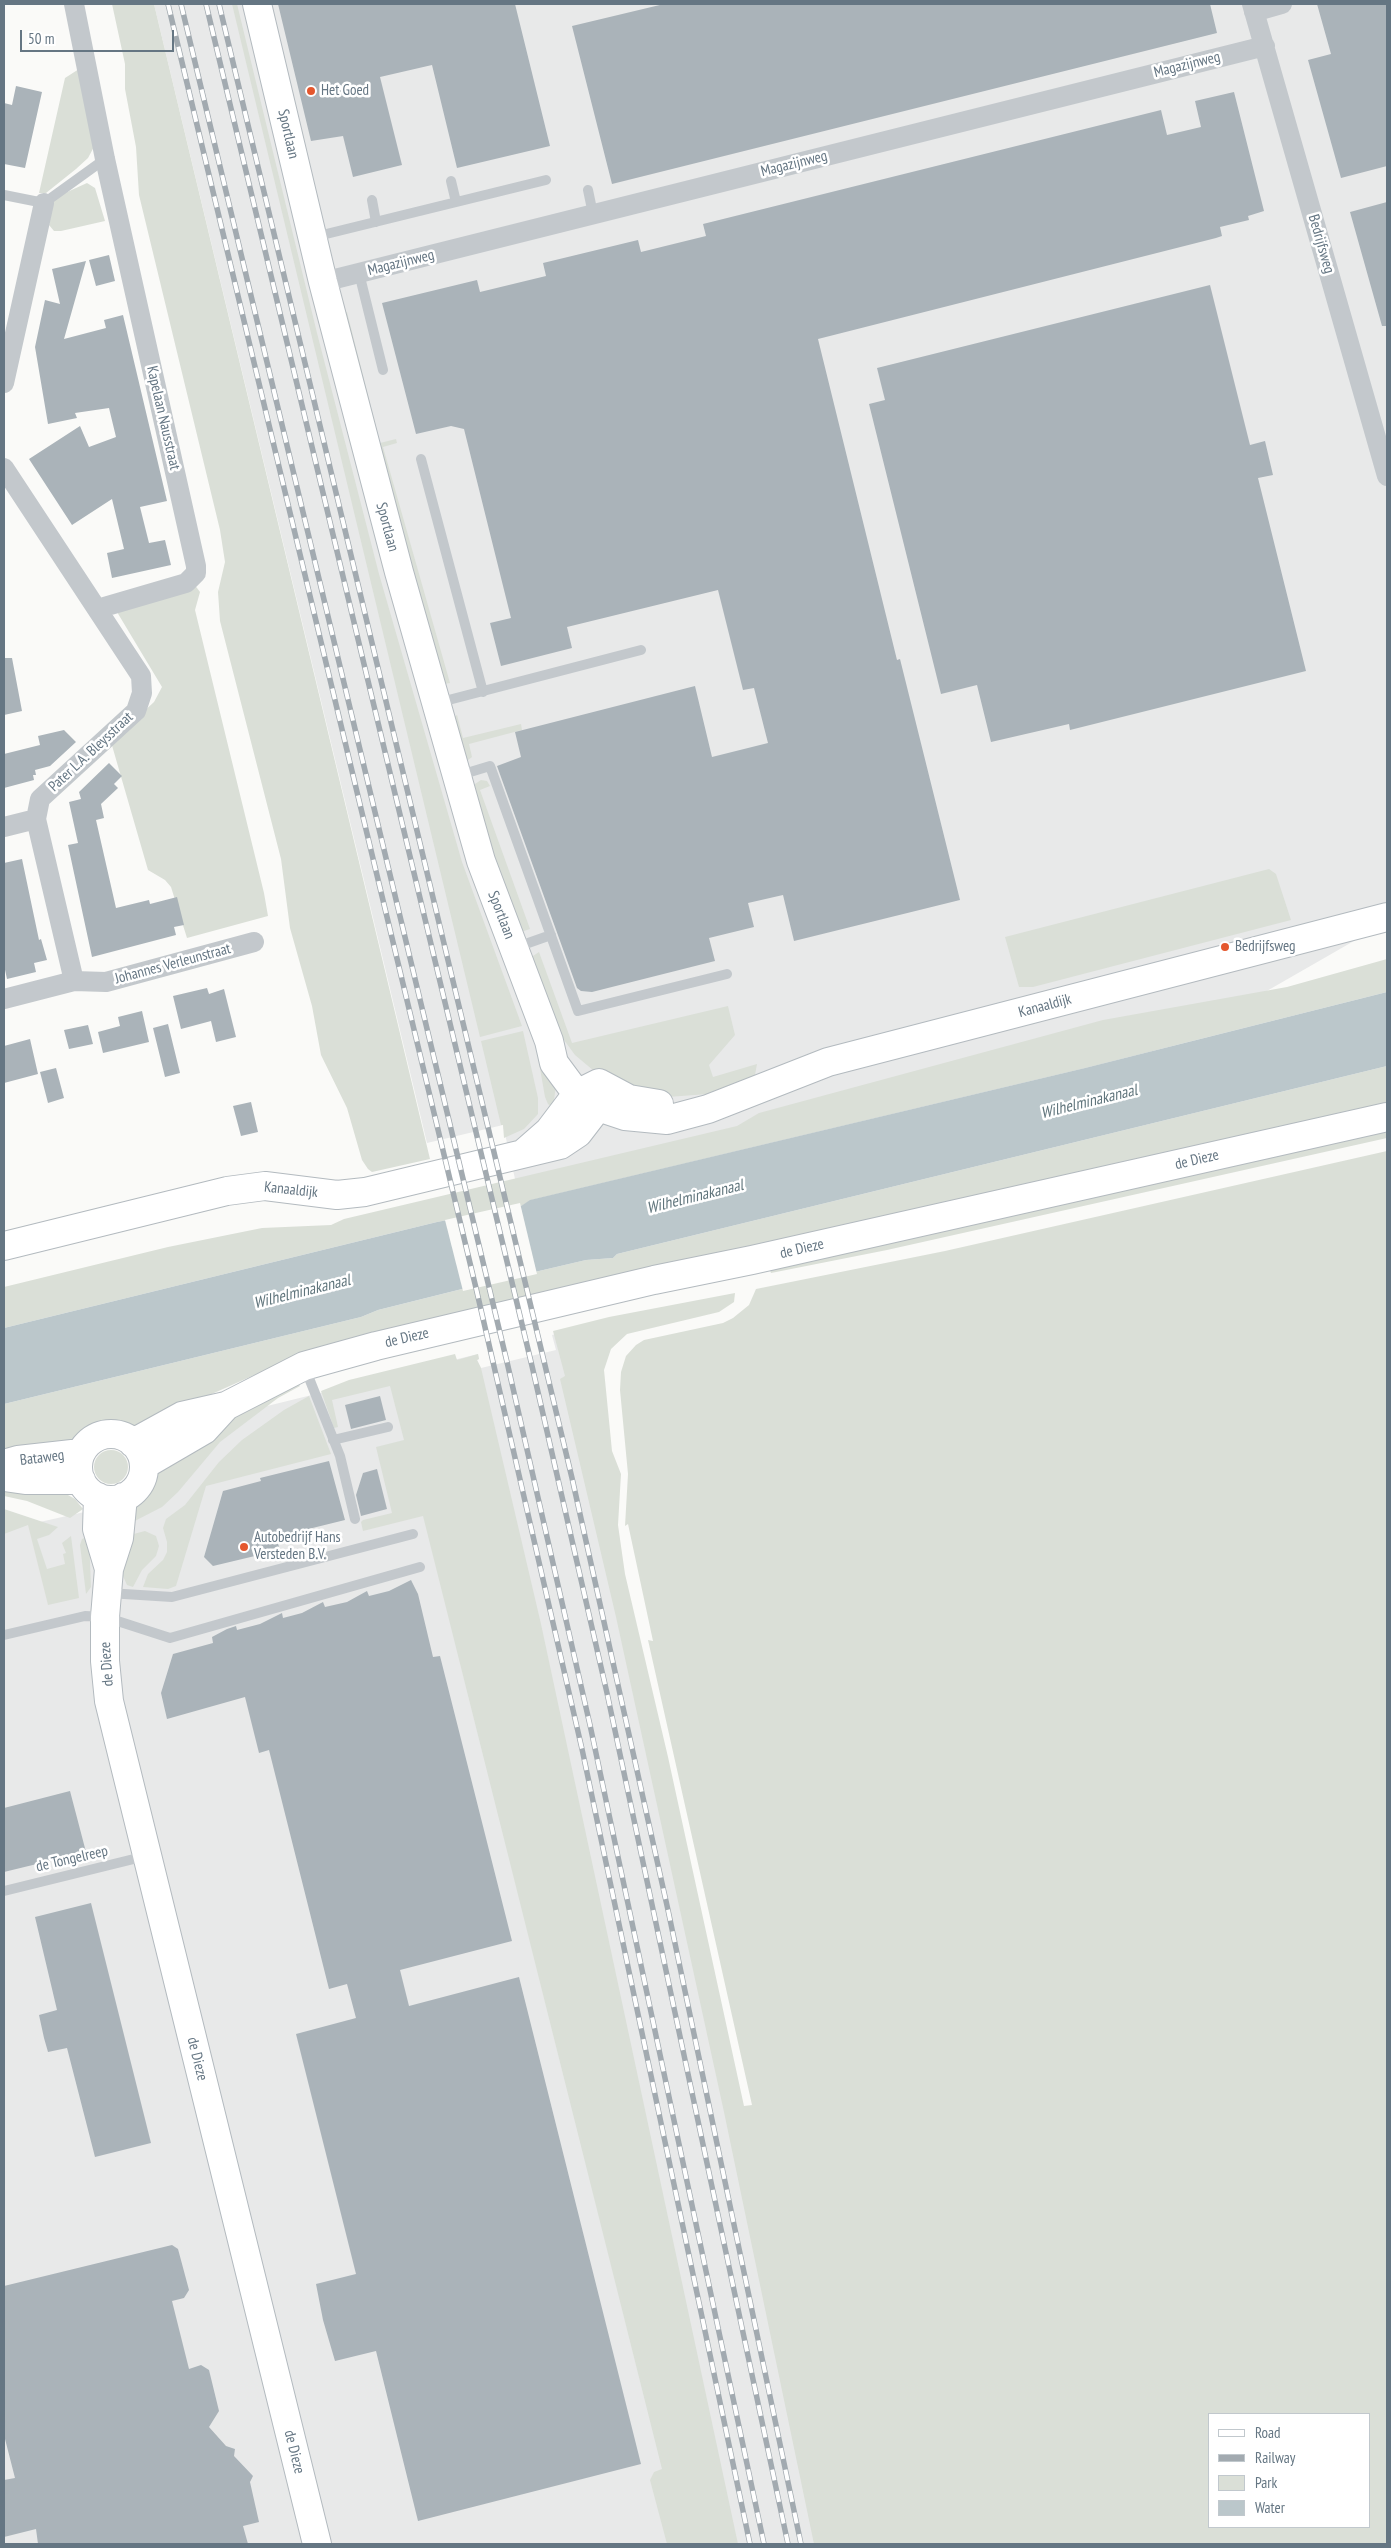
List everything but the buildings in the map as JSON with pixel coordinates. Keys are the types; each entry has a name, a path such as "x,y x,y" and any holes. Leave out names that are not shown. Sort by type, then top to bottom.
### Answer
{"street":[{"path":"74,4 105,159"},
{"name":"Sportlaan","path":"257,4 323,282 398,572 480,861 514,948 548,1041 554,1063 591,1095"},
{"name":"Bedrijfsweg","path":"1282,4 1253,8 1387,476"},
{"name":"Magazijnweg","path":"323,282 1265,46"},
{"name":"Kapelaan Nausstraat","path":"97,609 186,583 196,573 105,159"},
{"path":"4,383 44,203"},
{"name":"Pater L.A. Bleysstraat","path":"4,468 141,676 142,693 136,711 40,799 36,819"},
{"path":"4,827 36,819 74,981"},
{"name":"Kanaaldijk","path":"4,1246 227,1190 265,1186 336,1195 365,1192 521,1155 560,1145 578,1133 591,1095 625,1116 667,1120 708,1109 828,1062 1387,917"},
{"name":"Johannes Verleunstraat","path":"4,999 74,981 106,982 254,942"},
{"name":"de Dieze","path":"138,1454 204,1430 226,1406 304,1366 376,1346 654,1280 781,1254 1387,1117"},
{"path":"105,1435 120,1435 138,1454 141,1481 136,1488 101,1491 78,1464 81,1453 91,1441 105,1435"},
{"name":"Bataweg","path":"4,1464 18,1460 81,1453"},
{"name":"Bataweg","path":"4,1477 101,1491"},
{"name":"de Dieze","path":"101,1491 119,1538 107,1593 105,1660 110,1701 146,1856 317,2544"}],"lane":[{"path":"4,195 44,203 105,159"},
{"path":"313,237 546,180"},
{"path":"451,181 456,202"},
{"path":"588,190 593,214"},
{"path":"372,200 376,222"},
{"path":"359,273 383,370"},
{"path":"421,459 483,692"},
{"path":"436,704 641,650"},
{"path":"456,776 490,766 578,1011 727,974"},
{"path":"514,948 551,934"},
{"path":"304,1366 340,1456 355,1518"},
{"path":"333,1440 388,1427"},
{"path":"4,1635 85,1616 107,1593 172,1597 413,1534"},
{"path":"107,1593 170,1638 420,1567"},
{"name":"de Tongelreep","path":"4,1891 146,1856"}],"shaded area":[{"path":"154,4 1387,4 1387,922 1171,1046 531,1200 521,1206 503,1125 427,1143"},
{"path":"568,1331 597,1485 828,2544 4,2544 4,1530 89,1511 255,1409 478,1354 479,1359 477,1360 481,1368 556,1350 552,1335"}],"green space":[{"path":"112,4 154,4 430,1159 372,1172 368,1169 362,1160 347,1108 321,1055 312,1006 290,928 281,859 220,621 218,592 225,562 220,530 139,195 136,147 125,89 125,64"},
{"path":"232,4 237,4 317,333 379,574 462,862 522,1026 480,1037"},
{"path":"79,69 95,145 88,158 76,169 46,193 39,193 65,78"},
{"path":"87,183 95,188 105,221 54,231 49,225 54,198"},
{"path":"347,312 380,443 396,439 397,443 383,447 450,683 444,684 437,672 343,314"},
{"path":"194,584 200,592 195,610 268,916 187,938 171,887 165,880 148,870 111,742 154,702 162,687 117,612"},
{"path":"457,715 463,738 521,724 522,730 469,744 472,757 468,760 463,758 454,717"},
{"path":"481,780 487,781 490,786 480,790 530,929 521,932 517,930 472,786"},
{"path":"1269,869 1276,874 1291,920 1033,987 1019,987 1005,937"},
{"path":"539,952 572,1043 728,1006 735,1035 709,1065 713,1077 757,1064 755,1075 750,1079 708,1094 668,1097 600,1076 575,1055 556,1029 530,958"},
{"path":"1387,959 1387,992 1085,1068 531,1200 521,1206 437,1222 4,1328 4,1287 168,1247 262,1228 331,1225 344,1219 737,1126 759,1113 1103,1020 1287,987"},
{"path":"523,1031 538,1098 538,1114 524,1129 504,1138 503,1125 501,1125 481,1041"},
{"path":"541,1049 556,1085 553,1108 548,1104 545,1097 537,1051"},
{"path":"1387,1066 1387,1107 288,1360 140,1426 105,1425 91,1429 77,1440 4,1451 4,1404 361,1317 378,1310 462,1289 586,1260 613,1258 617,1254"},
{"path":"1387,1127 1387,1138 887,1250 771,1273 770,1270"},
{"path":"1387,1151 1387,2544 814,2544 724,2112 616,1617 560,1379 565,1376 553,1331 609,1317 735,1293 734,1302 719,1312 627,1334 611,1349 604,1370 612,1451 621,1474 618,1525 625,1574 668,1757 744,2106 752,2105 648,1640 653,1641 628,1524 625,1526 628,1474 620,1390 621,1372 626,1356 636,1345 644,1340 723,1323 733,1318 749,1305 756,1289 945,1251"},
{"path":"455,1354 457,1360 478,1354 479,1359 477,1360 481,1368 541,1624 738,2544 667,2544 650,2480 654,2472 662,2469 423,1516 363,1531 361,1522 363,1520 392,1513 376,1447 404,1440 390,1386 332,1400 338,1427 334,1428 321,1391 349,1380"},
{"path":"295,1380 300,1386 278,1398 220,1442 178,1492 162,1507 127,1525 131,1510 145,1493 154,1475 194,1443"},
{"path":"309,1396 331,1454 206,1486 176,1586 168,1589 143,1587 148,1574 163,1560 167,1552 167,1542 163,1528 166,1519 185,1505 219,1462 242,1440 284,1410"},
{"path":"111,1450 123,1455 128,1467 123,1479 111,1484 99,1479 94,1467 99,1455"},
{"path":"4,1485 61,1491 75,1499 83,1509 70,1518 27,1501 4,1496"},
{"path":"4,1509 58,1527 49,1535 37,1539 47,1569 65,1564 63,1554 66,1553 62,1543 71,1536 79,1598 48,1605 28,1525 4,1534"},
{"path":"145,1531 156,1536 159,1546 156,1556 142,1570 133,1587 127,1585 123,1576 126,1536"},
{"path":"89,1536 91,1587 86,1594 80,1545 82,1539"}],"water":[{"name":"Wilhelminakanaal","path":"1387,992 1387,1066 617,1254 613,1258 586,1260 462,1289 378,1310 361,1317 4,1404 4,1328 437,1222 521,1206 530,1200 1085,1068"}],"pier":[{"path":"520,1203 537,1274 463,1291 445,1220"}],"railway":[{"path":"168,4 476,1288 582,1749 750,2544"},
{"path":"181,4 507,1362 590,1725 764,2544"},
{"path":"206,4 532,1366 607,1693 788,2544"},
{"path":"219,4 572,1478 668,1910 801,2544"}],"place":[{"name":"Het Goed","path":"311,91"},
{"name":"Bedrijfsweg","path":"1225,947"},
{"name":"Autobedrijf Hans Versteden B.V.","path":"244,1547"}]}
